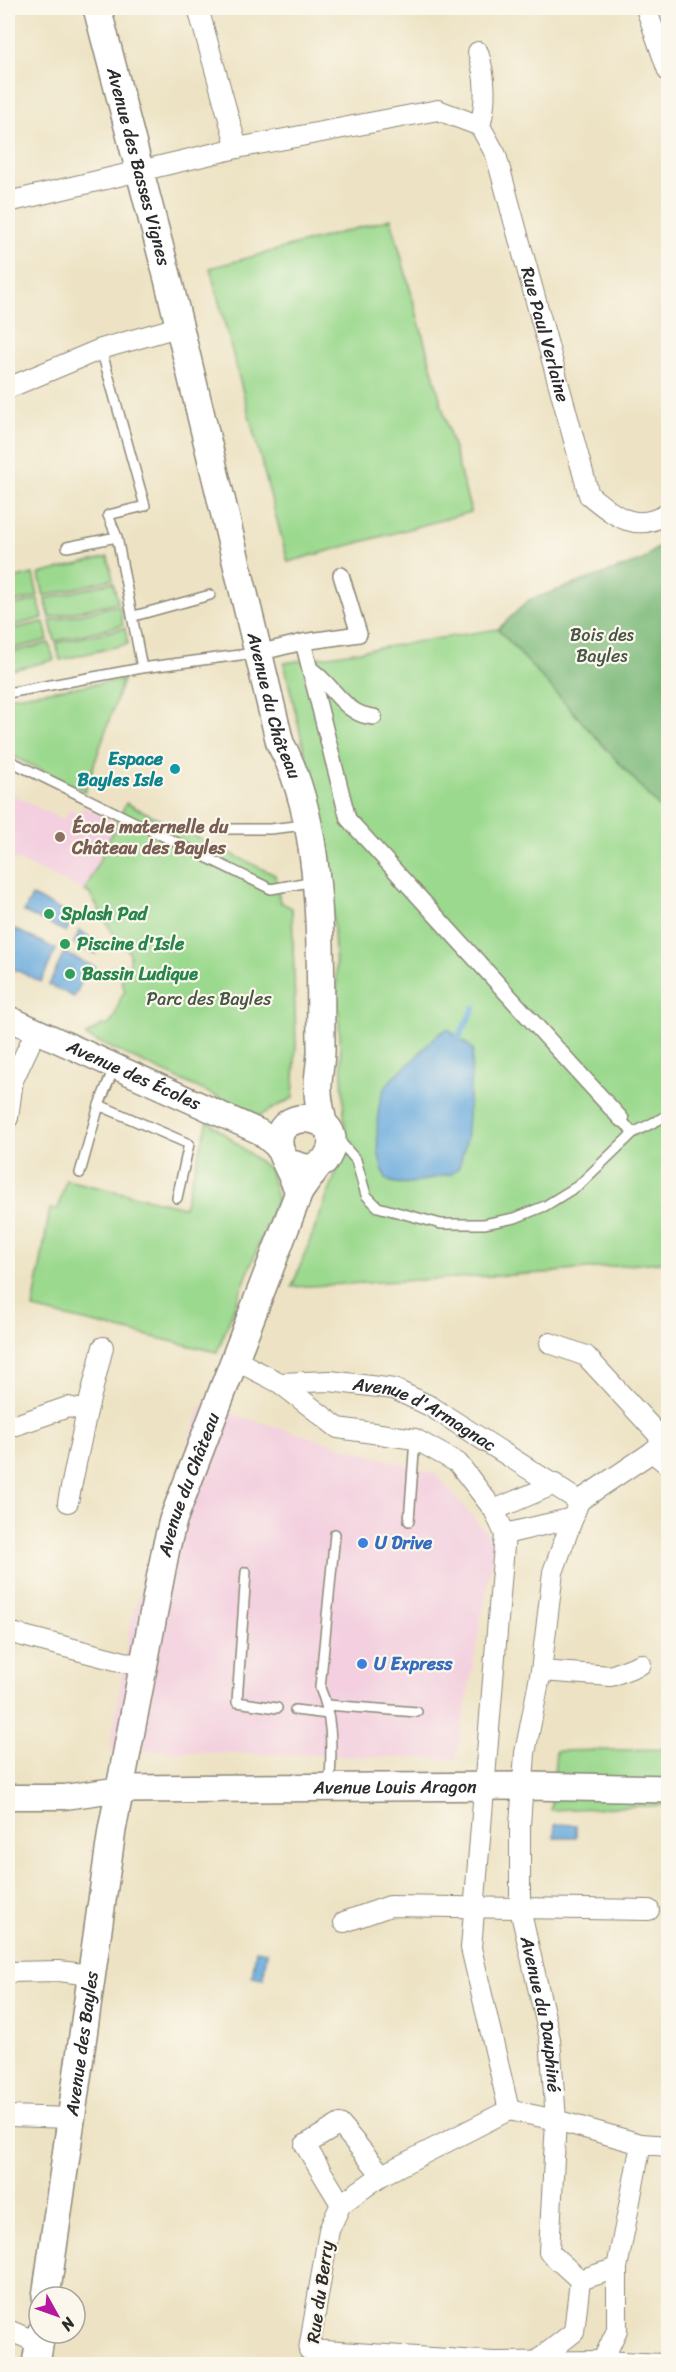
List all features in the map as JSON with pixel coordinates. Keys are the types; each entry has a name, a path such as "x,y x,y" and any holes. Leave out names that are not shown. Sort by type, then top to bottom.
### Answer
{"main road":[{"name":"Avenue des Basses Vignes","path":"97,8 141,171 178,327"},
{"name":"Avenue du Château","path":"178,327 280,743 294,769 316,881 321,1050 318,1090 296,1137 299,1192"},
{"name":"Avenue du Château","path":"121,1789 173,1520 299,1192 316,1168 301,1169 296,1137"},
{"name":"Avenue Louis Aragon","path":"121,1789 485,1786 669,1789"},
{"name":"Avenue des Bayles","path":"48,2285 112,1830 121,1789"}],"street":[{"path":"198,8 237,148"},
{"path":"646,8 669,70"},
{"path":"8,202 237,148 438,110 480,126 486,103 482,65 478,52"},
{"name":"Rue Paul Verlaine","path":"480,126 496,155 589,495 617,518 633,522 654,523 669,513"},
{"path":"8,387 101,349 178,327"},
{"path":"258,653 303,642 359,634 341,575"},
{"path":"303,642 348,819 621,1119"},
{"path":"310,669 325,679 347,706 362,717 374,717"},
{"name":"Avenue des Écoles","path":"8,1018 115,1065 296,1137"},
{"path":"8,1118 10,1079 36,1031"},
{"path":"550,1343 586,1356 661,1443 669,1465"},
{"path":"68,1502 103,1347"},
{"name":"Avenue d'Armagnac","path":"235,1360 280,1383 338,1428 415,1439 458,1463 494,1510 504,1534 485,1786"},
{"name":"Avenue d'Armagnac","path":"280,1383 330,1381 394,1389 430,1406 555,1484 576,1510"},
{"path":"8,1423 16,1425 68,1407 87,1411"},
{"path":"504,1534 576,1510 661,1443"},
{"path":"494,1510 555,1484"},
{"path":"523,1786 525,1754 541,1671 553,1572 576,1510"},
{"path":"8,1632 143,1667"},
{"path":"541,1671 611,1676 641,1664"},
{"path":"382,2175 340,2124 305,2145 341,2204 382,2175 509,2110 471,1948 479,1823 485,1786"},
{"name":"Avenue du Dauphiné","path":"523,1786 520,1909 550,2039 556,2120 549,2252 580,2280"},
{"path":"8,1797 65,1797 121,1789"},
{"path":"344,1922 390,1906 649,1910"},
{"path":"8,1972 59,1971 91,1975"},
{"name":"Avenue du Dauphiné","path":"509,2110 556,2120 641,2144 669,2146"},
{"path":"8,2116 71,2118"},
{"path":"602,2363 617,2330 617,2268 641,2144"},
{"name":"Rue du Berry","path":"341,2204 329,2230 308,2357 535,2363"},
{"path":"535,2363 574,2332 580,2280 617,2268"},
{"path":"8,2330 39,2347"},
{"path":"535,2363 661,2364"}],"lane":[{"path":"101,349 145,506 108,515 117,537 134,616 142,668"},
{"path":"68,547 117,537"},
{"path":"134,616 210,595"},
{"path":"8,693 142,668 258,653"},
{"path":"8,760 271,888 316,881"},
{"path":"221,829 270,829 306,825"},
{"path":"80,1173 99,1105 115,1065"},
{"path":"99,1105 189,1144 177,1198"},
{"path":"296,1137 343,1145 356,1160 366,1195 378,1207 441,1224 484,1224 515,1218 546,1206 579,1185 633,1133 669,1114"},
{"path":"621,1119 633,1133"},
{"path":"409,1521 415,1439"},
{"path":"330,1788 332,1738 328,1710 320,1688 335,1534"},
{"path":"246,1572 237,1702 277,1708"},
{"path":"295,1710 417,1712"}],"shaded area":[{"name":"École maternelle du Château des Bayles","path":"8,792 63,820 69,809 80,813 84,807 119,824 85,891 8,856"},
{"path":"201,1405 435,1474 495,1542 456,1759 110,1750 130,1624"}],"green space":[{"path":"391,219 471,512 288,562 210,268"},
{"name":"Bois des Bayles","path":"668,538 668,817 498,629 529,600 643,560"},
{"path":"108,557 113,579 44,596 39,574"},
{"path":"33,574 38,596 8,604 8,580"},
{"path":"113,582 118,602 50,618 45,599"},
{"path":"38,599 43,618 8,627 8,607"},
{"path":"119,605 123,625 55,641 50,621"},
{"path":"44,622 48,640 8,650 8,630"},
{"path":"125,628 128,644 60,660 56,643"},
{"path":"498,629 668,817 668,1261 545,1273 292,1287 346,1148 330,861 284,663"},
{"path":"49,643 54,660 8,671 8,653"},
{"path":"123,680 85,791 8,754 8,697"},
{"name":"Parc des Bayles","path":"126,803 275,875 280,902 292,908 296,1044 293,1098 259,1116 85,1036 102,1025 107,1026 111,1023 125,991 121,980 129,965 129,953 122,941 117,939 116,934 113,934 90,894 85,891"},
{"path":"208,1121 270,1170 277,1198 217,1352 33,1309 50,1209 58,1209 66,1180 184,1207"},
{"path":"668,1749 668,1805 551,1810 556,1751"}],"water":[{"name":"Splash Pad","path":"32,896 73,916 66,932 24,912"},
{"path":"8,926 56,949 41,982 8,966"},
{"path":"80,930 94,941 96,954 74,943"},
{"name":"Bassin Ludique","path":"64,953 95,967 92,975 86,973 74,997 49,985"},
{"path":"448,1029 473,1049 466,1142 459,1167 452,1174 419,1182 394,1183 387,1180 378,1146 378,1118 382,1094 393,1077 434,1037"},
{"path":"555,1824 576,1825 576,1837 554,1837"},
{"path":"256,1950 267,1952 263,1979 252,1977"}],"waterway":[{"path":"459,1037 474,1008"}],"place":[{"name":"Espace Bayles Isle","path":"175,769"},
{"name":"École maternelle du Château des Bayles","path":"60,837"},
{"name":"Splash Pad","path":"49,914"},
{"name":"Piscine d'Isle","path":"65,944"},
{"name":"Bassin Ludique","path":"70,974"},
{"name":"U Drive","path":"363,1543"},
{"name":"U Express","path":"362,1664"}]}
